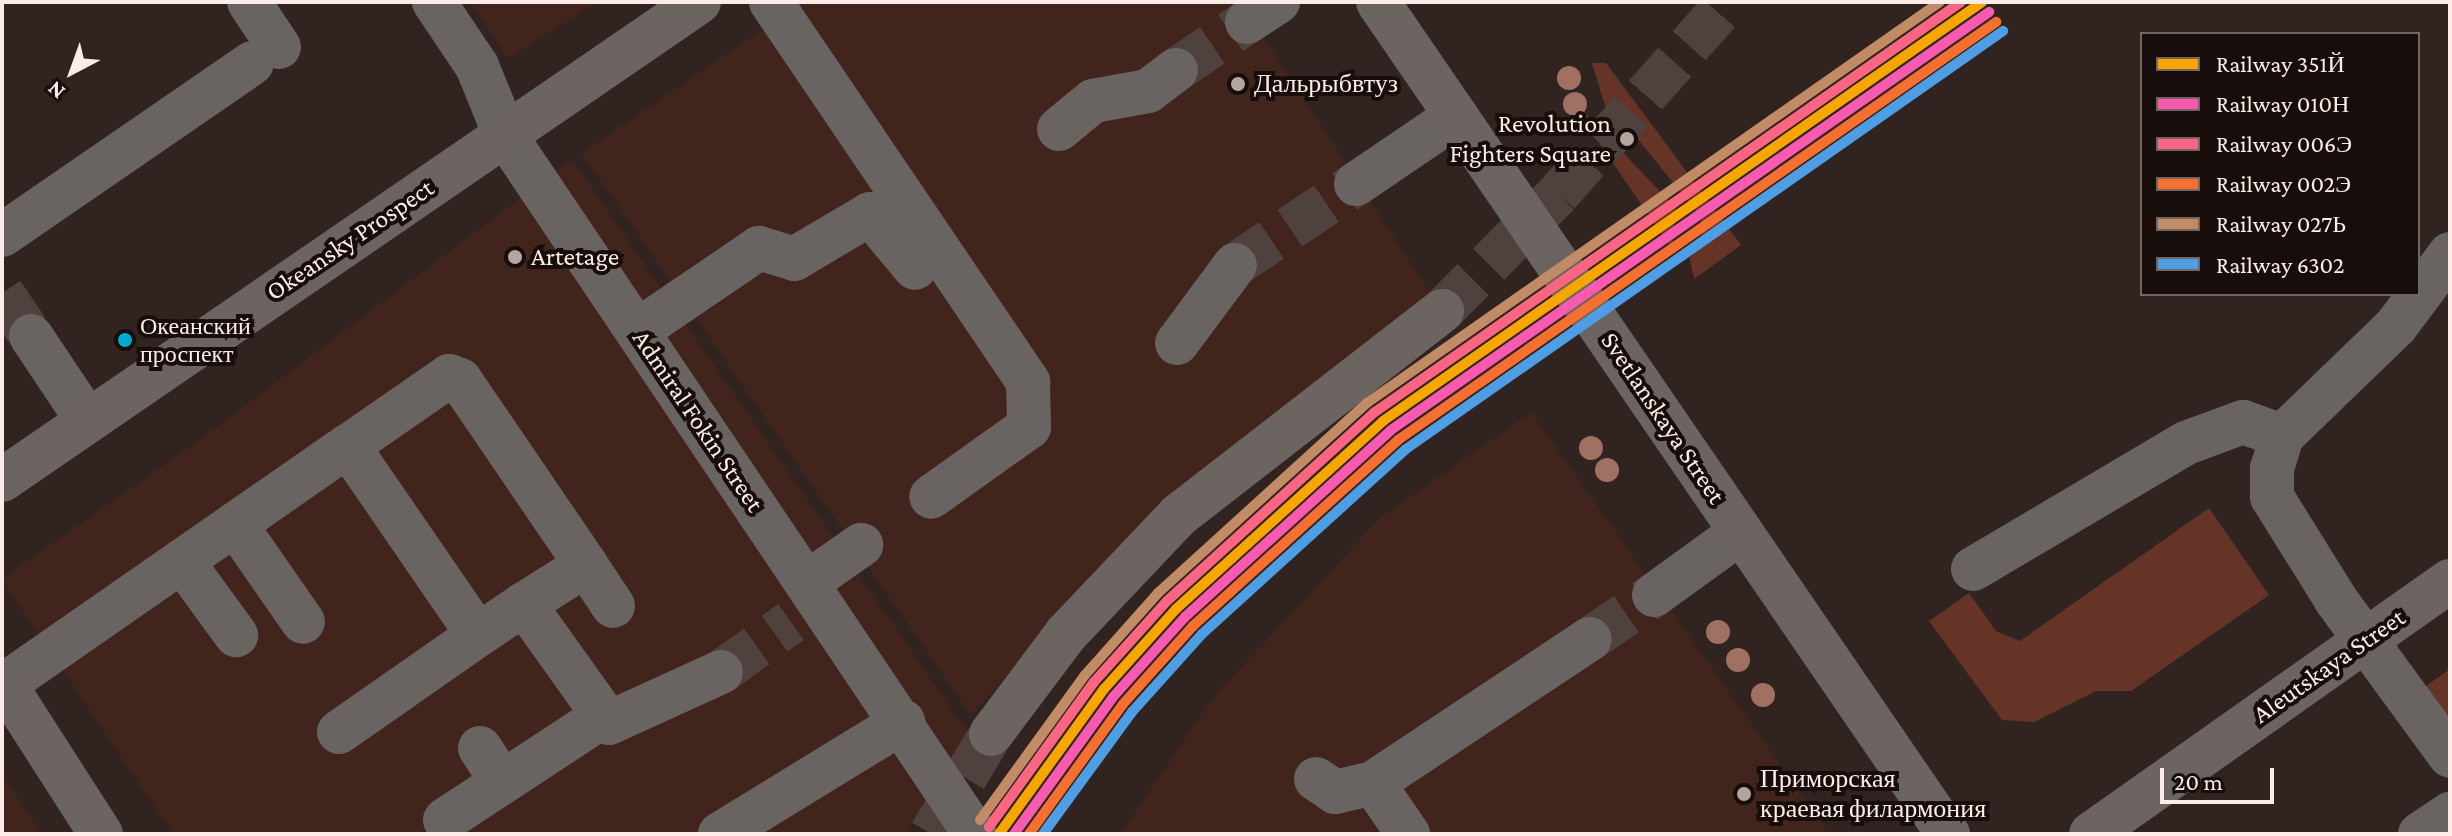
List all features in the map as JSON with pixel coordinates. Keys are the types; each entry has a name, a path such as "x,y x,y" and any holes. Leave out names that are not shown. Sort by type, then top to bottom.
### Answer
{"main road":[{"name":"Okeansky Prospect","path":"2,480 699,2"},
{"name":"Svetlanskaya Street","path":"1378,2 1948,834"},
{"path":"991,734 1066,634 1179,515 1442,311"},
{"name":"Aleutskaya Street","path":"2104,830 2450,581"},
{"path":"4,687 101,834"}],"street":[{"path":"2,235 266,55 249,2"},
{"name":"Admiral Fokin Street","path":"434,2 477,66 505,135 637,331 807,602 903,722 975,834"},
{"path":"771,2 1028,382 1029,427 931,497"},
{"path":"1059,129 1093,101 1148,91 1176,70"},
{"path":"1356,184 1456,116"},
{"path":"637,331 759,248 794,259 870,214 935,298"},
{"path":"2447,264 2396,326 2282,436 2272,497 2336,600 2369,638 2450,756"},
{"path":"1177,343 1235,265"},
{"path":"31,336 87,420"},
{"path":"4,687 348,446 455,376 613,606"},
{"path":"1973,569 2186,443 2243,422 2282,436"},
{"path":"348,446 478,635"},
{"path":"235,524 303,622"},
{"path":"1654,595 1741,532"},
{"path":"807,602 861,545"},
{"path":"182,561 236,635"},
{"path":"339,732 478,635 586,565"},
{"path":"524,604 600,718 617,724 661,695 721,672"},
{"path":"1316,779 1335,792 1373,783 1590,639"},
{"path":"445,820 491,765 600,718"},
{"path":"720,834 903,722"},
{"path":"1373,783 1408,834"}],"shaded area":[{"path":"470,2 597,2 508,58"},
{"path":"803,2 1241,2 1441,310 1038,641 971,715 582,153"},
{"path":"1592,63 1606,63 1741,245 1694,279 1688,249 1702,243 1701,217 1616,112 1607,112"},
{"path":"1586,114 1676,208 1672,249 1580,115"},
{"path":"572,159 971,737 906,834 173,834 2,579 200,440"},
{"path":"1531,412 1829,834 1121,834 1213,698 1380,518"},
{"path":"2209,508 2269,595 2131,691 2096,691 2034,722 2002,720 1929,621 1969,593 1996,631 2020,641"},
{"path":"2450,669 2450,743 2416,693"},
{"path":"2,774 42,834 2,834"}],"tunnel":[{"path":"1442,311 1558,194 1728,2"},
{"path":"1176,70 1247,22"},
{"path":"1235,265 1356,184"},
{"path":"2,293 31,336"},
{"path":"1590,639 1654,595"},
{"path":"721,672 791,622"},
{"path":"931,834 991,734"}],"rail line":[{"name":"027Ь","path":"980,820 1085,675 1158,593 1367,403 1940,2"},
{"name":"006Э","path":"989,827 1094,682 1167,601 1375,412 1961,2"},
{"name":"351Й","path":"999,834 1104,689 1176,609 1383,421 1982,2"},
{"name":"010Н","path":"1014,834 1113,697 1185,617 1391,430 1989,12"},
{"name":"002Э","path":"1029,834 1123,704 1193,626 1398,440 1996,22"},
{"name":"6302","path":"1043,834 1132,712 1202,634 1406,449 2003,31"}],"place":[{"name":"Дальрыбвтуз","path":"1238,84"},
{"name":"Revolution Fighters Square","path":"1627,139"},
{"name":"Artetage","path":"515,257"},
{"name":"Океанский проспект","path":"125,340"},
{"name":"Приморская краевая филармония","path":"1744,794"}]}
